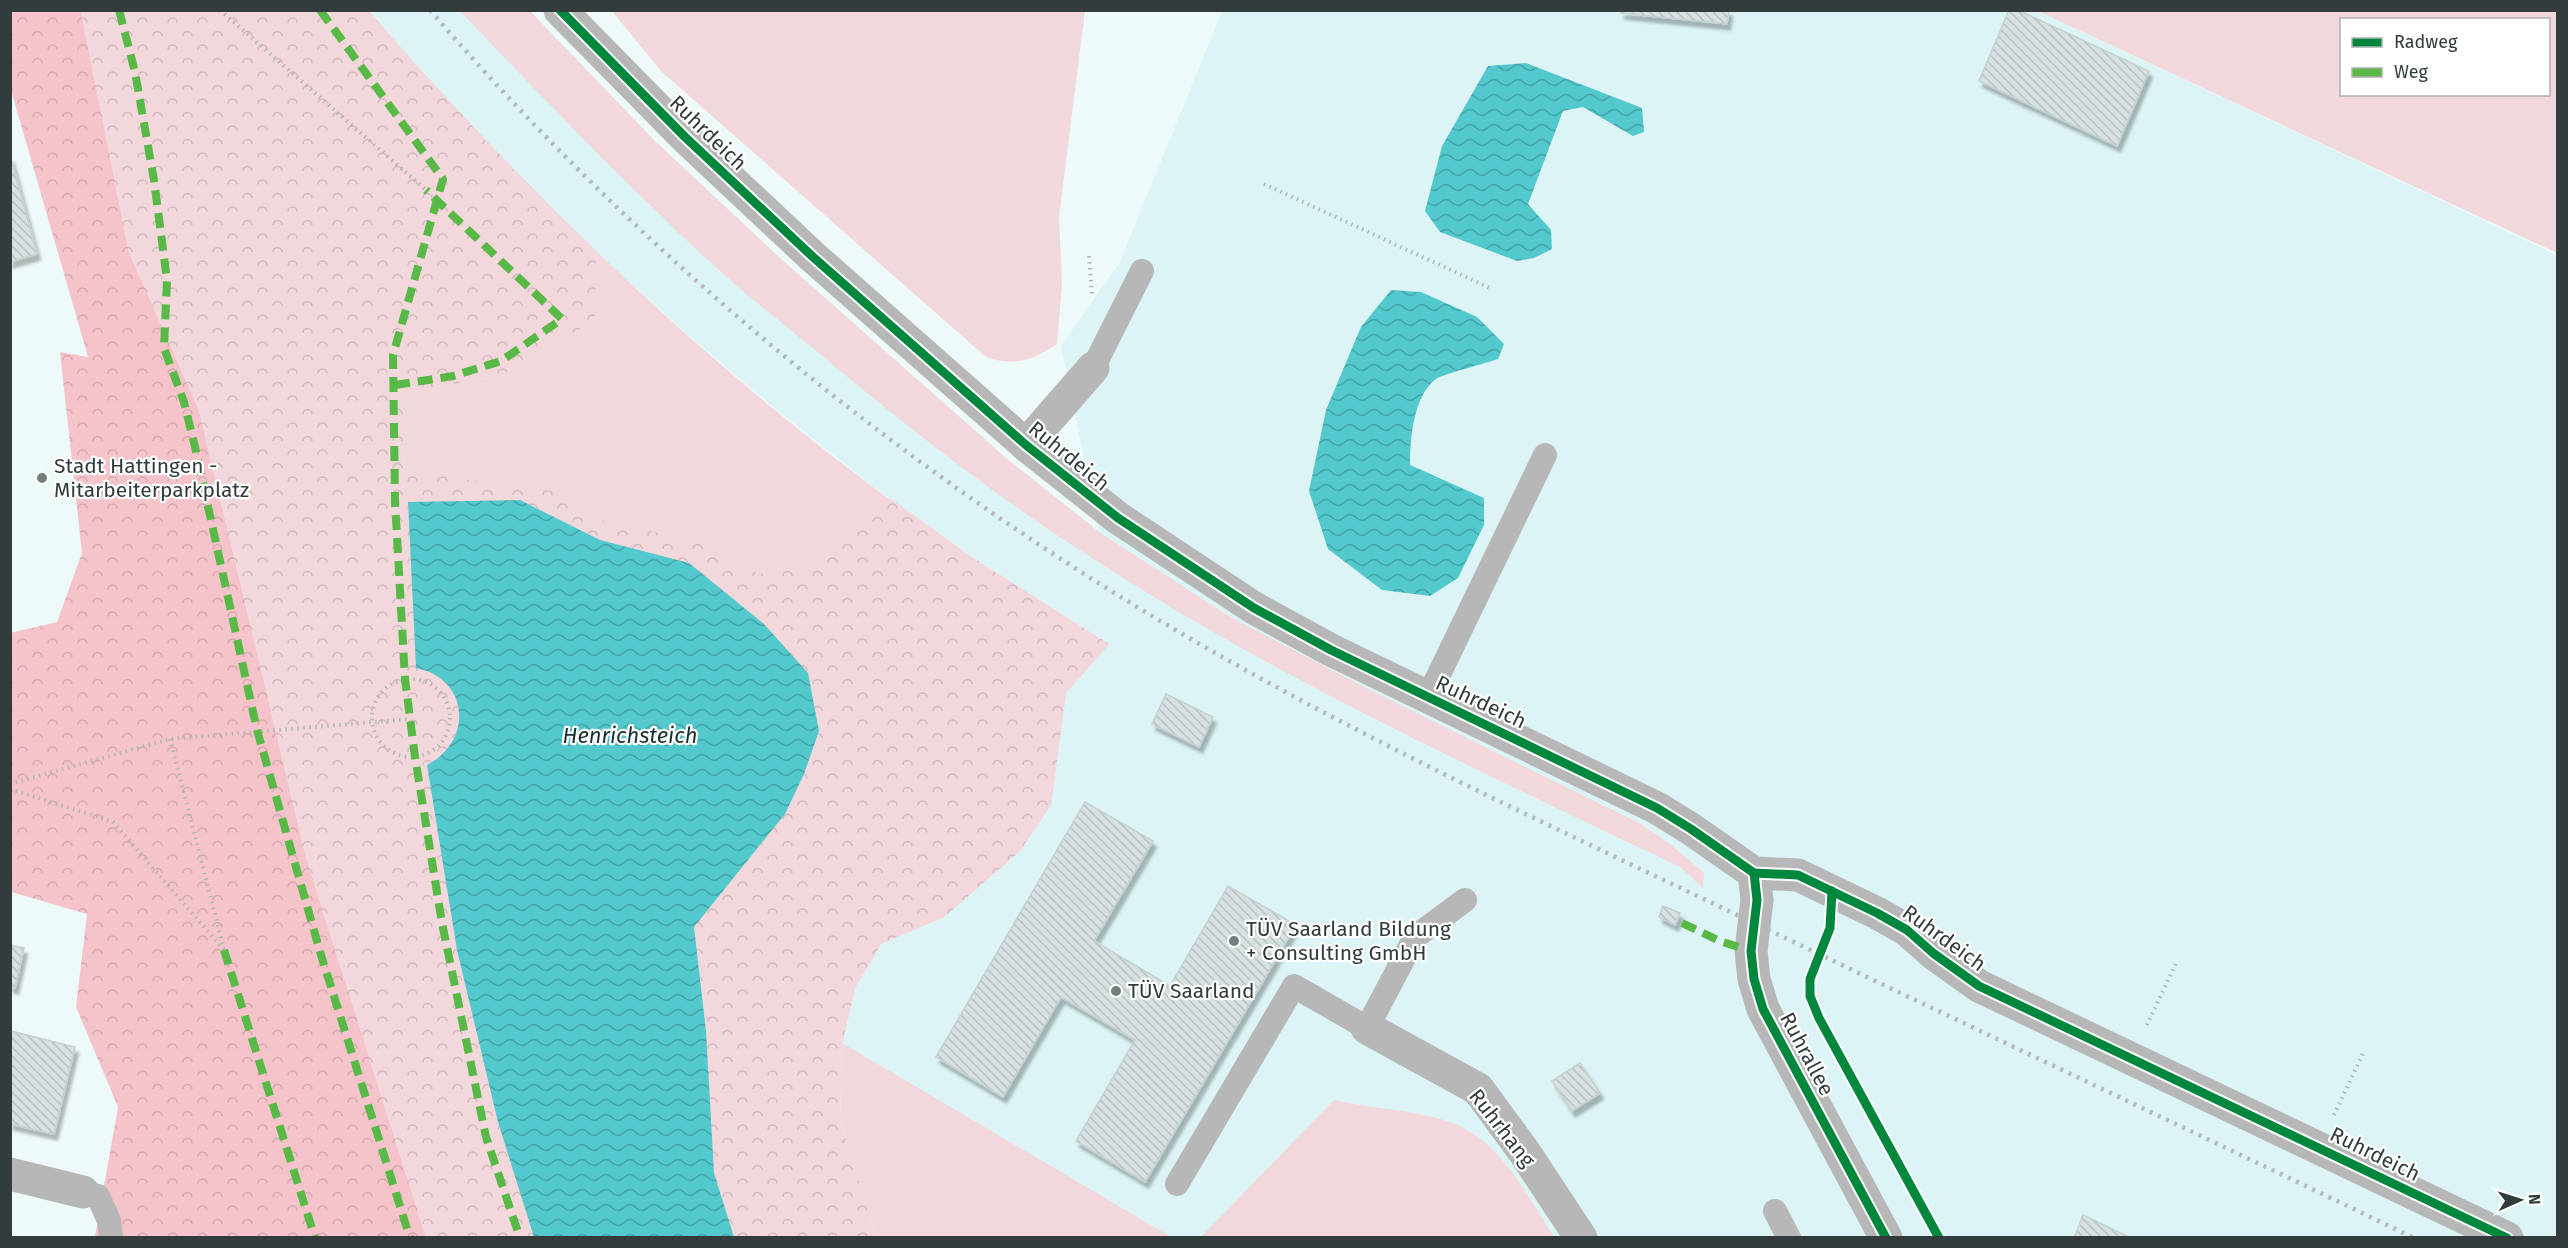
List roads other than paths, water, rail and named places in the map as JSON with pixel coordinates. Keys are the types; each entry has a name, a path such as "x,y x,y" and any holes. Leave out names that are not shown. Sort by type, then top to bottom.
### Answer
{"street":[{"name":"Ruhrdeich","path":"560,10 685,137 804,249 1026,445 1118,518 1206,578 1254,608 1331,650 1657,808 1700,834 1754,873 1798,875 1832,891 1907,930 1933,953 1979,986 2507,1238"},
{"name":"Ruhrdeich","path":"1026,445 1093,368"},
{"name":"Ruhrallee","path":"1754,873 1757,900 1751,951 1754,979 1763,1010 1886,1238"},
{"name":"Ruhrhang","path":"1367,1028 1478,1089 1525,1153 1581,1238"},
{"path":"10,1174 83,1192"}],"lane":[{"name":"Ruhrdeich","path":"1093,368 1143,271"},
{"path":"1428,697 1545,454"},
{"path":"1177,1184 1294,986 1367,1028 1415,937 1465,900"},
{"path":"83,1192 98,1196 109,1221 111,1238"},
{"path":"1775,1211 1789,1238"}],"water":[{"path":"1526,63 1642,108 1644,132 1633,136 1583,107 1563,111 1528,204 1551,230 1552,249 1534,258 1517,261 1440,232 1425,211 1442,146 1488,66"},
{"path":"1391,290 1421,292 1477,317 1504,344 1498,359 1436,379 1422,396 1414,419 1410,465 1484,498 1484,525 1458,578 1430,596 1382,590 1328,549 1309,491 1326,410 1361,327"},
{"name":"Henrichsteich","path":"520,500 600,540 689,563 764,624 808,673 819,731 804,774 785,814 694,927 706,1031 714,1173 734,1237 534,1237 498,1122 457,950 427,765 442,754 453,741 458,726 459,711 455,697 447,684 434,674 416,668 408,502"}],"railway":[{"path":"430,10 510,99 594,185 681,267 772,346 865,421 962,492 1061,559 1162,622 1306,703 1454,779 2414,1238"}],"place":[{"name":"Stadt Hattingen - Mitarbeiterparkplatz","path":"42,478"},
{"name":"TÜV Saarland Bildung + Consulting GmbH","path":"1234,941"},
{"name":"TÜV Saarland","path":"1116,991"}]}
